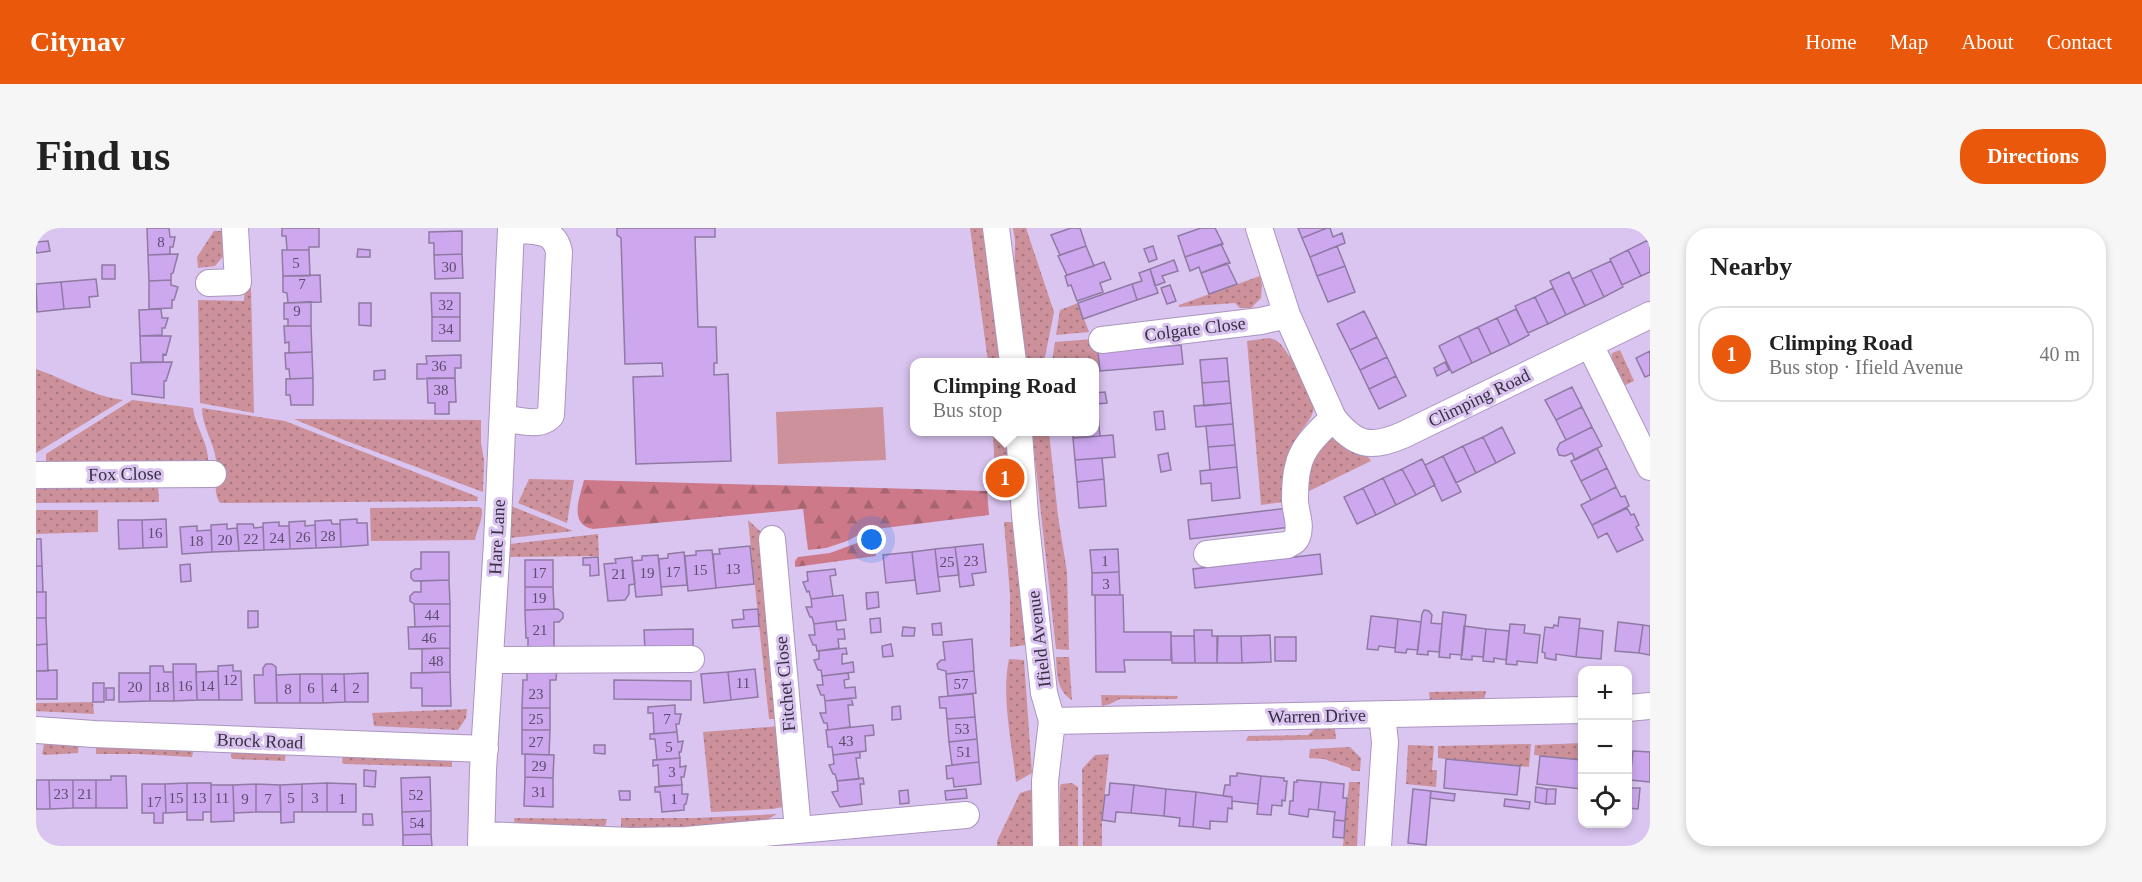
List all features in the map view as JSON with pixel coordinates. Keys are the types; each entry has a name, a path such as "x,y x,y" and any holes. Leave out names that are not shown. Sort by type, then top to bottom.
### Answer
{"street":[{"path":"209,283 238,282 235,228"},
{"path":"996,228 1012,358"},
{"name":"Climping Road","path":"1258,228 1287,315 1333,418 1343,430 1365,442 1376,444 1389,441 1650,315"},
{"path":"503,418 538,422 547,420 551,415 559,252 558,242 553,235 544,230 511,229"},
{"name":"Hare Lane","path":"482,841 511,229"},
{"name":"Colgate Close","path":"1102,340 1260,321 1287,315"},
{"path":"1590,345 1650,467"},
{"path":"1207,554 1287,545 1294,542 1299,529 1295,501 1298,467 1302,454 1333,418"},
{"name":"Ifield Avenue","path":"1019,436 1025,515 1044,693 1052,721 1045,781 1046,846"},
{"name":"Fox Close","path":"36,475 213,474"},
{"name":"Fitchet Close","path":"772,539 798,830"},
{"path":"490,660 691,659"},
{"path":"1632,708 1650,706"},
{"name":"Warren Drive","path":"1052,721 1578,710"},
{"path":"1378,846 1385,742 1382,715"},
{"name":"Brock Road","path":"36,730 485,749"},
{"path":"482,841 686,840 966,815"}],"shaded area":[{"path":"970,228 984,228 1000,358 987,358"},
{"path":"1013,228 1026,228 1054,312 1045,358 1023,358 1014,293 1015,240"},
{"path":"214,231 227,231 225,254 215,266 198,268 197,257"},
{"path":"1260,276 1261,298 1251,308 1240,308 1235,303 1179,307 1179,305"},
{"path":"245,287 251,288 254,413 200,403 198,300 244,301"},
{"path":"1078,303 1089,332 1056,335 1060,310"},
{"path":"1269,338 1279,342 1289,356 1295,354 1314,402 1314,408 1294,447 1283,502 1261,505 1247,341"},
{"path":"1094,339 1099,358 1053,358 1055,342"},
{"path":"1620,350 1634,381 1621,387 1611,361 1612,353"},
{"path":"36,369 89,391 123,400 36,453"},
{"path":"132,400 193,408 207,450 208,464 46,468 46,454"},
{"path":"883,407 886,460 778,464 776,412"},
{"path":"202,408 285,421 478,497 477,501 220,503 216,493 215,453 204,422"},
{"path":"294,419 481,420 484,460 483,492 344,440"},
{"path":"993,436 1008,436 1011,473 995,474"},
{"path":"1032,436 1049,436 1067,572 1069,650 1056,649"},
{"path":"1332,438 1366,454 1371,461 1303,494 1315,455"},
{"path":"529,479 574,480 567,523 518,503"},
{"path":"158,483 159,502 36,503 36,486"},
{"path":"511,506 573,531 510,538"},
{"path":"479,507 482,509 482,517 475,540 371,541 370,508"},
{"path":"36,510 98,510 98,532 36,534"},
{"path":"748,520 761,532 780,719 769,719"},
{"path":"1004,522 1016,522 1026,645 1010,647 1010,594"},
{"path":"598,534 599,556 509,557 510,544"},
{"path":"1056,657 1069,657 1072,700 1060,686"},
{"path":"1009,659 1024,660 1032,773 1016,782 1006,688"},
{"path":"1486,691 1484,701 1430,702 1429,692"},
{"path":"1101,695 1178,696 1177,699 1120,699 1102,706"},
{"path":"93,702 94,714 36,711 36,703"},
{"path":"467,709 466,718 458,730 374,726 372,713"},
{"path":"780,726 787,806 773,809 711,812 703,732"},
{"path":"1316,728 1335,729 1336,739 1246,741 1248,736 1308,735"},
{"path":"45,740 79,741 78,753 42,754"},
{"path":"96,743 194,747 192,757 96,754"},
{"path":"1578,743 1578,760 1534,755 1535,745"},
{"path":"1531,744 1529,767 1438,758 1438,746"},
{"path":"1408,745 1434,746 1432,770 1437,770 1436,787 1406,784"},
{"path":"1350,747 1361,758 1360,771 1352,771 1350,768 1324,759 1309,758 1310,749"},
{"path":"231,748 286,751 285,761 233,759"},
{"path":"343,753 452,757 452,767 345,764 342,763"},
{"path":"1109,754 1102,820 1102,846 1083,846 1082,769 1095,755"},
{"path":"1349,782 1360,782 1357,846 1343,846"},
{"path":"1072,783 1078,787 1078,846 1059,846 1060,787 1061,784"},
{"path":"1033,789 1034,846 997,846 997,841 1020,793"},
{"path":"777,814 760,824 621,832 621,818 695,818"},
{"path":"514,818 607,819 604,831 515,827"}],"green space":[{"path":"584,480 987,491 989,515 868,530 847,541 826,548 808,550 803,509 593,529 580,522 578,516 578,502"},
{"path":"873,537 876,556 795,567 798,557 830,553"}],"building":[{"path":"147,228 169,228 170,237 175,237 173,247 170,247 170,254 148,255"},
{"path":"282,228 319,228 319,247 309,247 309,250 287,250 286,236 282,236"},
{"path":"617,228 715,228 715,237 695,237 698,327 716,327 717,363 714,363 714,375 728,374 731,461 636,464 633,377 663,376 662,363 625,364 621,238 617,235"},
{"path":"1071,228 1080,228 1086,246 1060,255 1051,235"},
{"path":"1201,228 1215,228 1223,244 1185,257 1178,236"},
{"path":"1298,228 1327,228 1302,238"},
{"path":"1330,228 1333,237 1342,233 1345,243 1310,257 1302,238"},
{"path":"462,231 462,254 434,255 434,243 429,243 429,232"},
{"path":"1648,240 1650,272 1641,276 1628,250"},
{"path":"48,241 50,251 36,253 36,242"},
{"path":"1221,244 1230,263 1201,273 1199,267 1190,271 1185,257"},
{"path":"1086,246 1094,266 1067,275 1058,256"},
{"path":"1153,246 1157,259 1149,262 1144,249"},
{"path":"1337,246 1345,266 1317,276 1310,257"},
{"path":"358,249 370,250 370,257 357,257"},
{"path":"282,250 309,250 310,276 283,276"},
{"path":"1628,250 1641,276 1622,285 1610,259"},
{"path":"178,254 171,280 149,281 148,255"},
{"path":"462,254 463,278 435,279 434,255"},
{"path":"1174,260 1178,271 1162,276 1165,282 1155,286 1150,269"},
{"path":"1611,261 1623,287 1604,297 1591,270"},
{"path":"1104,262 1111,279 1100,283 1103,292 1077,301 1065,276"},
{"path":"1227,263 1237,284 1209,294 1201,273"},
{"path":"102,265 115,265 115,279 102,279"},
{"path":"1345,266 1355,292 1328,302 1317,276"},
{"path":"1150,269 1158,293 1137,300 1132,284 1142,281 1139,273"},
{"path":"1591,270 1604,297 1585,306 1572,279"},
{"path":"1569,272 1585,306 1566,315 1550,281"},
{"path":"320,275 321,302 288,303 287,293 283,292 283,276"},
{"path":"96,279 98,296 89,297 90,307 64,309 61,282"},
{"path":"171,280 171,285 178,287 174,300 172,300 172,308 149,309 149,281"},
{"path":"61,282 64,309 37,312 36,284"},
{"path":"1132,284 1137,300 1083,319 1078,303"},
{"path":"1170,285 1176,301 1167,304 1161,288"},
{"path":"1553,288 1566,315 1548,324 1535,297"},
{"path":"431,293 460,293 460,317 432,317"},
{"path":"1535,297 1548,324 1528,333 1515,306"},
{"path":"311,302 311,326 288,326 288,319 284,319 284,303"},
{"path":"359,303 371,303 371,326 359,325"},
{"path":"161,309 162,318 168,318 165,328 162,328 162,335 140,336 139,310"},
{"path":"1516,309 1529,335 1510,345 1497,318"},
{"path":"1364,311 1377,337 1350,350 1337,324"},
{"path":"432,317 460,317 460,341 432,341"},
{"path":"1497,318 1510,345 1491,354 1478,327"},
{"path":"284,326 311,326 312,352 289,353 289,342 285,343"},
{"path":"1478,327 1491,354 1472,363 1459,336"},
{"path":"140,336 171,336 166,355 163,354 163,362 141,362"},
{"path":"1459,336 1472,363 1452,373 1439,346"},
{"path":"1377,337 1387,357 1360,370 1350,350"},
{"path":"1181,345 1183,364 1100,371 1098,352"},
{"path":"1650,351 1650,375 1645,377 1636,358"},
{"path":"312,352 313,378 290,379 289,369 286,369 285,353"},
{"path":"461,355 461,368 455,368 455,378 417,379 417,364 427,364 426,356"},
{"path":"1387,357 1396,376 1369,389 1360,370"},
{"path":"1227,358 1229,381 1202,383 1200,360"},
{"path":"172,362 166,381 164,381 164,398 132,394 131,363"},
{"path":"1445,362 1449,370 1437,376 1434,368"},
{"path":"385,370 385,379 374,380 374,371"},
{"path":"1396,376 1406,396 1379,409 1369,389"},
{"path":"313,378 313,405 291,405 290,395 286,395 286,379"},
{"path":"427,378 455,378 456,402 449,402 449,414 435,414 435,403 428,403"},
{"path":"1229,381 1231,403 1204,406 1202,383"},
{"path":"1572,387 1582,407 1556,420 1545,400"},
{"path":"1105,392 1107,403 1099,404 1099,393"},
{"path":"1231,403 1233,424 1196,427 1194,406"},
{"path":"1582,407 1592,427 1566,440 1556,420"},
{"path":"1163,411 1165,429 1156,430 1154,412"},
{"path":"1233,424 1235,445 1208,447 1206,426"},
{"path":"1099,426 1100,436 1073,438 1073,436 1099,436"},
{"path":"1502,427 1515,453 1496,463 1483,437"},
{"path":"1592,427 1602,446 1575,460 1572,453 1565,456 1559,455 1557,449 1560,443"},
{"path":"1113,435 1115,457 1075,460 1073,438"},
{"path":"1483,437 1496,463 1476,473 1463,446"},
{"path":"1235,445 1237,467 1210,470 1208,447"},
{"path":"1463,446 1476,473 1456,483 1443,456"},
{"path":"1597,448 1607,468 1581,481 1571,461"},
{"path":"1168,453 1171,470 1161,472 1158,455"},
{"path":"1443,456 1461,492 1442,501 1425,465"},
{"path":"1102,458 1104,479 1077,482 1075,460"},
{"path":"1422,459 1435,485 1416,495 1402,469"},
{"path":"1237,467 1240,498 1212,501 1211,483 1201,484 1200,471"},
{"path":"1607,468 1616,487 1591,500 1581,481"},
{"path":"1402,469 1416,495 1396,505 1383,478"},
{"path":"1383,478 1396,505 1376,515 1363,488"},
{"path":"1104,479 1106,506 1079,508 1077,482"},
{"path":"1616,487 1621,497 1625,496 1629,506 1592,525 1581,505"},
{"path":"1363,488 1376,515 1357,524 1344,497"},
{"path":"1288,508 1290,527 1190,539 1188,520"},
{"path":"1627,508 1631,515 1634,514 1639,525 1636,527 1643,540 1617,552 1607,533 1598,538 1592,525"},
{"path":"166,519 167,547 143,548 142,520"},
{"path":"357,519 357,523 367,523 368,545 341,547 340,520"},
{"path":"118,520 142,520 143,548 119,549"},
{"path":"331,520 332,524 340,524 341,547 316,548 315,521"},
{"path":"305,521 305,526 315,525 316,548 290,549 289,522"},
{"path":"279,522 279,526 289,526 290,549 264,550 263,523"},
{"path":"227,524 227,529 237,528 239,551 212,552 211,525"},
{"path":"237,524 253,524 254,528 263,527 264,550 239,551"},
{"path":"197,526 197,531 211,530 212,552 182,554 180,527"},
{"path":"36,539 41,539 42,566 36,566"},
{"path":"983,544 986,572 972,574 974,585 960,587 955,547"},
{"path":"750,546 754,584 716,588 713,554 720,554 719,549"},
{"path":"955,547 959,575 938,577 935,549"},
{"path":"935,549 940,591 917,594 912,552"},
{"path":"1118,549 1119,572 1092,573 1090,550"},
{"path":"712,550 716,588 688,591 685,556 696,555 696,551"},
{"path":"421,552 449,552 449,580 414,581 411,578 411,572 421,569"},
{"path":"684,552 687,585 661,587 659,559 668,558 668,554"},
{"path":"912,552 915,580 886,583 883,555"},
{"path":"1320,554 1322,574 1195,588 1193,569"},
{"path":"658,555 662,595 636,597 632,561 642,560 642,556"},
{"path":"598,557 599,575 590,576 590,565 583,565 583,558"},
{"path":"632,557 635,584 629,585 629,594 625,600 608,601 604,564 616,563 615,559"},
{"path":"525,560 553,560 553,587 525,587"},
{"path":"190,564 191,581 181,582 180,565"},
{"path":"36,566 42,566 43,592 36,592"},
{"path":"835,569 836,575 830,576 833,596 811,599 803,582 808,581 807,572"},
{"path":"1119,572 1120,595 1092,595 1092,573"},
{"path":"449,580 450,604 414,604 410,601 410,596 414,592 421,592 421,581"},
{"path":"525,587 553,587 554,609 525,610"},
{"path":"36,592 46,592 46,618 36,618"},
{"path":"878,592 879,607 867,609 866,593"},
{"path":"843,595 846,620 814,624 806,607 812,607 811,599"},
{"path":"1095,595 1123,595 1124,632 1171,632 1171,660 1124,660 1125,672 1096,672"},
{"path":"414,604 450,604 450,626 415,627"},
{"path":"558,609 563,613 563,618 559,622 554,622 554,647 528,648 525,610"},
{"path":"758,609 759,626 733,628 732,620 744,619 743,610"},
{"path":"1424,610 1429,611 1432,615 1431,623 1442,624 1439,652 1428,651 1428,655 1417,654"},
{"path":"248,611 258,611 258,627 248,628"},
{"path":"1443,612 1466,615 1462,655 1450,654 1450,658 1439,657"},
{"path":"1371,616 1398,619 1395,648 1379,646 1378,650 1367,649"},
{"path":"1559,617 1580,619 1576,657 1556,654 1556,660 1545,658 1545,653 1542,652 1545,627 1558,626"},
{"path":"36,618 46,618 47,644 36,645"},
{"path":"880,618 881,632 871,633 870,619"},
{"path":"1398,619 1421,622 1418,650 1407,649 1406,653 1395,652"},
{"path":"836,621 837,630 844,629 845,639 838,639 839,648 817,651 809,635 815,635 814,624"},
{"path":"1618,622 1643,625 1639,653 1615,651"},
{"path":"941,623 942,635 933,635 932,624"},
{"path":"1510,624 1525,625 1524,633 1540,635 1537,663 1517,661 1517,665 1506,664"},
{"path":"1643,625 1650,626 1650,655 1639,653"},
{"path":"450,626 450,648 409,649 408,627"},
{"path":"1464,626 1486,629 1483,657 1472,656 1472,660 1461,659"},
{"path":"903,627 915,628 914,636 902,636"},
{"path":"1579,628 1603,631 1601,659 1576,657"},
{"path":"693,629 693,649 645,650 644,630"},
{"path":"1486,629 1509,631 1506,660 1494,658 1494,662 1483,661"},
{"path":"1194,630 1212,630 1212,636 1217,636 1217,663 1195,663"},
{"path":"1270,635 1271,662 1242,663 1241,636"},
{"path":"1171,636 1194,636 1195,663 1172,663"},
{"path":"1218,636 1241,636 1242,663 1217,663"},
{"path":"1275,637 1296,637 1296,661 1275,661"},
{"path":"972,639 974,671 946,674 946,671 938,669 937,664 945,660 943,642"},
{"path":"47,644 48,671 36,671 36,645"},
{"path":"891,644 893,656 883,657 882,646"},
{"path":"450,648 450,672 422,673 422,649"},
{"path":"846,648 847,654 842,654 842,664 853,662 854,672 822,676 814,660 819,659 819,651"},
{"path":"173,664 196,664 197,700 174,701"},
{"path":"266,664 276,667 277,703 255,703 254,675 263,675 263,668"},
{"path":"233,665 233,671 241,671 242,700 219,700 218,666"},
{"path":"150,666 163,666 164,672 173,672 174,701 150,701"},
{"path":"527,667 557,667 556,680 550,680 550,708 522,708 523,680 527,680"},
{"path":"755,669 758,697 731,700 728,672"},
{"path":"57,670 57,699 36,699 36,671"},
{"path":"218,671 219,700 197,700 196,672"},
{"path":"974,671 976,693 948,696 946,674"},
{"path":"450,672 451,706 422,706 422,688 411,688 411,673"},
{"path":"728,672 731,700 704,703 701,674"},
{"path":"119,673 150,673 150,701 119,702"},
{"path":"368,673 368,702 345,702 344,674"},
{"path":"848,673 849,679 844,680 845,688 855,687 856,698 825,701 817,685 823,685 822,676"},
{"path":"300,674 322,674 323,703 300,703"},
{"path":"300,674 300,703 277,703 276,675"},
{"path":"322,674 344,674 345,702 323,703"},
{"path":"614,680 691,681 691,700 614,699"},
{"path":"93,683 104,683 104,702 93,702"},
{"path":"106,688 114,688 114,700 106,700"},
{"path":"973,694 975,717 947,719 946,708 940,708 939,697"},
{"path":"851,698 853,705 848,705 850,727 828,730 827,723 824,723 820,713 826,713 825,701"},
{"path":"675,705 675,714 681,714 679,724 676,724 677,732 654,734 653,713 648,713 648,707"},
{"path":"900,706 901,719 892,720 892,707"},
{"path":"522,708 550,708 550,730 522,730"},
{"path":"975,717 977,739 949,742 947,719"},
{"path":"873,725 874,735 865,736 866,751 833,755 832,747 828,747 826,730"},
{"path":"522,730 550,730 549,755 522,754"},
{"path":"677,732 678,742 683,741 681,752 679,752 680,758 657,760 655,739 650,739 650,734"},
{"path":"977,739 979,762 952,765 949,742"},
{"path":"594,745 605,745 605,754 594,753"},
{"path":"1633,751 1650,752 1650,782 1632,780"},
{"path":"860,752 860,758 856,758 859,779 837,781 829,765 834,764 833,755"},
{"path":"525,754 554,755 553,778 525,777"},
{"path":"1540,756 1578,760 1578,789 1537,784"},
{"path":"680,758 680,767 686,766 684,777 681,777 682,785 659,786 658,765 653,766 653,760"},
{"path":"1446,759 1520,766 1517,795 1444,788"},
{"path":"979,762 981,784 954,787 953,778 947,779 946,766"},
{"path":"364,770 376,771 375,787 364,786"},
{"path":"1237,773 1261,776 1258,804 1232,801 1232,797 1223,796 1225,785 1230,785 1230,776 1237,776"},
{"path":"111,776 126,776 127,808 96,808 96,780 111,780"},
{"path":"1261,776 1284,778 1284,781 1287,781 1285,801 1282,800 1282,806 1272,805 1271,815 1257,814"},
{"path":"430,777 431,811 402,812 401,778"},
{"path":"525,777 553,778 553,807 524,806"},
{"path":"863,778 864,784 860,784 862,804 840,807 832,792 838,791 837,781"},
{"path":"36,780 49,780 50,809 36,809"},
{"path":"49,780 73,780 73,808 50,809"},
{"path":"73,780 96,780 96,808 73,808"},
{"path":"1297,780 1321,782 1318,810 1309,809 1308,817 1289,814 1290,801 1293,801 1294,782"},
{"path":"1321,782 1344,784 1343,798 1347,798 1345,821 1334,820 1335,812 1318,810"},
{"path":"187,783 211,783 211,812 203,812 203,820 187,820"},
{"path":"187,783 187,812 166,813 165,784"},
{"path":"327,783 327,812 302,812 302,784"},
{"path":"327,783 356,784 356,812 327,812"},
{"path":"1110,783 1134,785 1131,813 1116,812 1115,822 1102,820 1105,795 1109,795"},
{"path":"142,784 165,784 166,813 163,813 163,823 154,823 154,813 142,813"},
{"path":"256,784 280,785 281,812 256,812"},
{"path":"256,784 256,812 234,813 233,785"},
{"path":"302,784 302,812 294,812 294,822 281,823 280,785"},
{"path":"211,785 233,785 234,821 211,822"},
{"path":"682,785 682,794 688,794 684,810 662,812 660,792 655,792 655,787"},
{"path":"1134,785 1166,789 1164,816 1131,813"},
{"path":"1536,787 1547,789 1546,804 1535,802"},
{"path":"1632,788 1640,788 1638,809 1632,808"},
{"path":"966,789 967,798 946,800 945,791"},
{"path":"1166,789 1196,792 1193,827 1179,826 1180,818 1164,816"},
{"path":"1413,789 1431,791 1426,845 1408,843"},
{"path":"1547,789 1556,789 1555,804 1546,804"},
{"path":"908,790 909,803 900,804 899,791"},
{"path":"619,791 630,791 630,800 620,800"},
{"path":"1431,791 1455,794 1454,801 1430,798"},
{"path":"1196,792 1232,797 1232,809 1228,808 1227,822 1210,821 1210,829 1193,827"},
{"path":"1505,799 1530,802 1529,809 1504,806"},
{"path":"431,811 431,834 403,835 402,812"},
{"path":"363,814 372,814 373,825 363,825"},
{"path":"1334,820 1345,821 1344,838 1333,837"},
{"path":"431,834 432,846 403,846 403,835"}],"place":[{"name":"Climping Road","path":"1005,478"}]}
